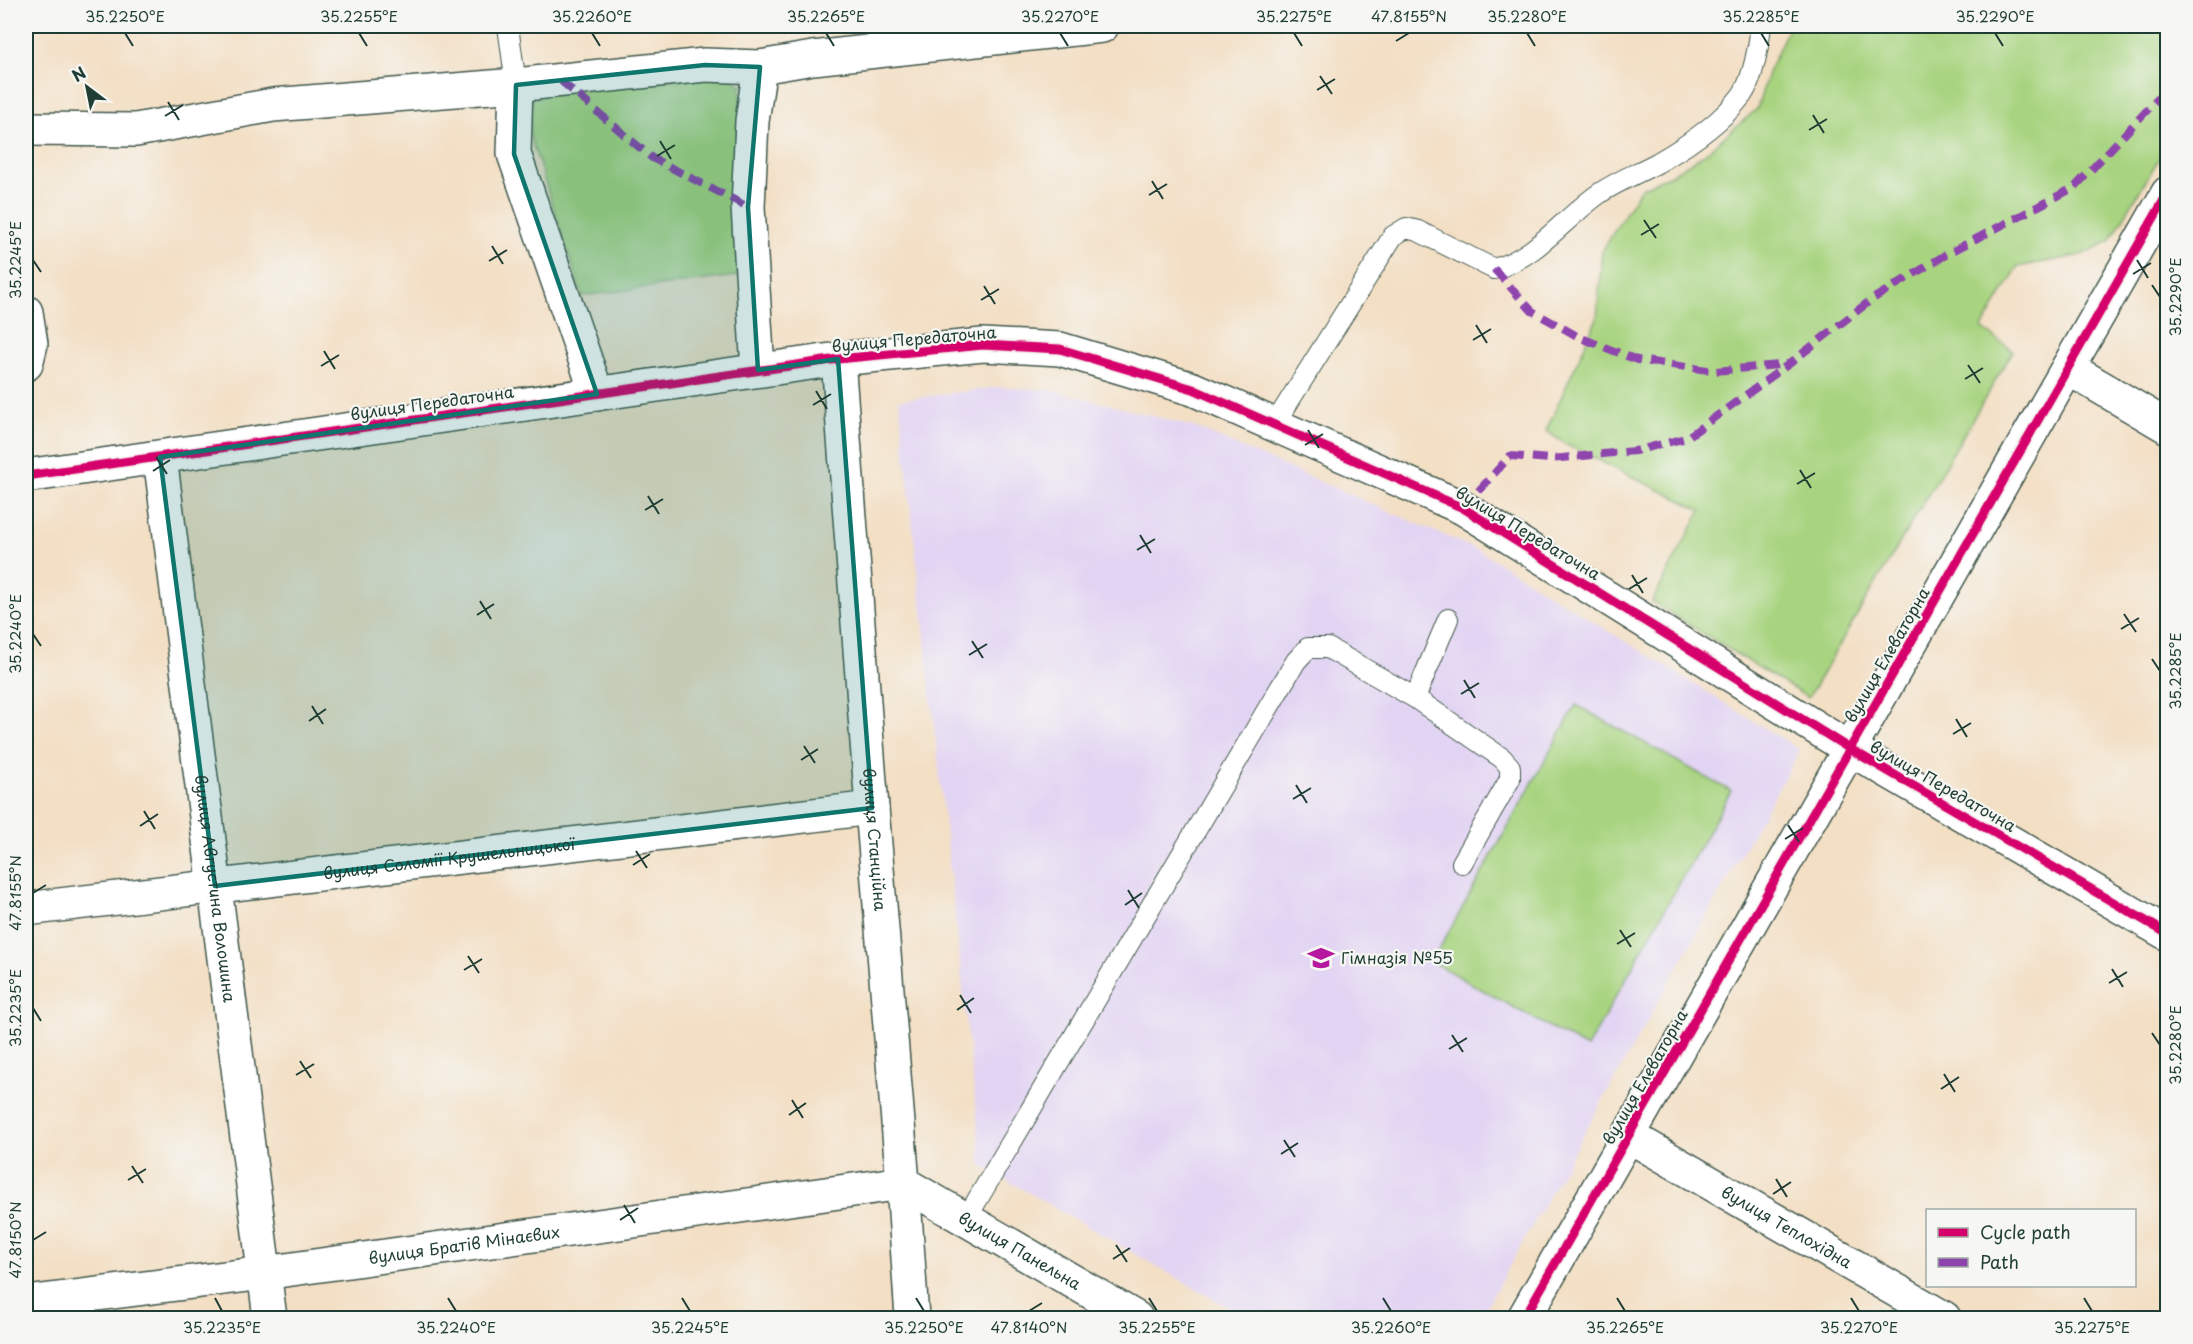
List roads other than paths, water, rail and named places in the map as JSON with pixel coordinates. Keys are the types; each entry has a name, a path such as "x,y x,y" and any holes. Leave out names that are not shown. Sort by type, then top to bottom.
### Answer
{"street":[{"path":"26,129 136,130 273,105 516,85 705,65 760,67 813,58 1102,26"},
{"path":"758,370 748,207 752,121 760,67"},
{"path":"516,85 514,154 597,394"},
{"name":"вулиця Елеваторна","path":"1524,1318 2168,193"},
{"path":"26,312 31,344 26,364"},
{"name":"вулиця Передаточна","path":"26,476 838,359 983,345 1060,349 1192,389 1463,508 1850,749 2168,934"},
{"name":"вулиця Станційна","path":"838,359 912,1318"},
{"path":"2068,368 2168,427"},
{"name":"вулиця Августина Волошина","path":"160,458 270,1318"},
{"name":"вулиця Соломії Крушельницької","path":"26,909 872,808"},
{"name":"вулиця Теплохідна","path":"1629,1136 1944,1318"},
{"name":"вулиця Панельна","path":"903,1183 1136,1318"},
{"name":"вулиця Братів Мінаєвих","path":"26,1303 264,1273 903,1183"}],"lane":[{"path":"508,26 516,85"},
{"path":"1274,425 1393,236 1406,228 1418,231 1494,269 1510,264 1527,254 1601,193 1660,161 1712,126 1743,94 1758,53 1761,26"},
{"path":"1415,698 1448,619"},
{"path":"966,1220 1296,660 1308,648 1328,648 1415,698 1502,758 1510,767 1510,779 1462,863"}],"place":[{"name":"Гімназія №55","path":"1321,958"}]}
